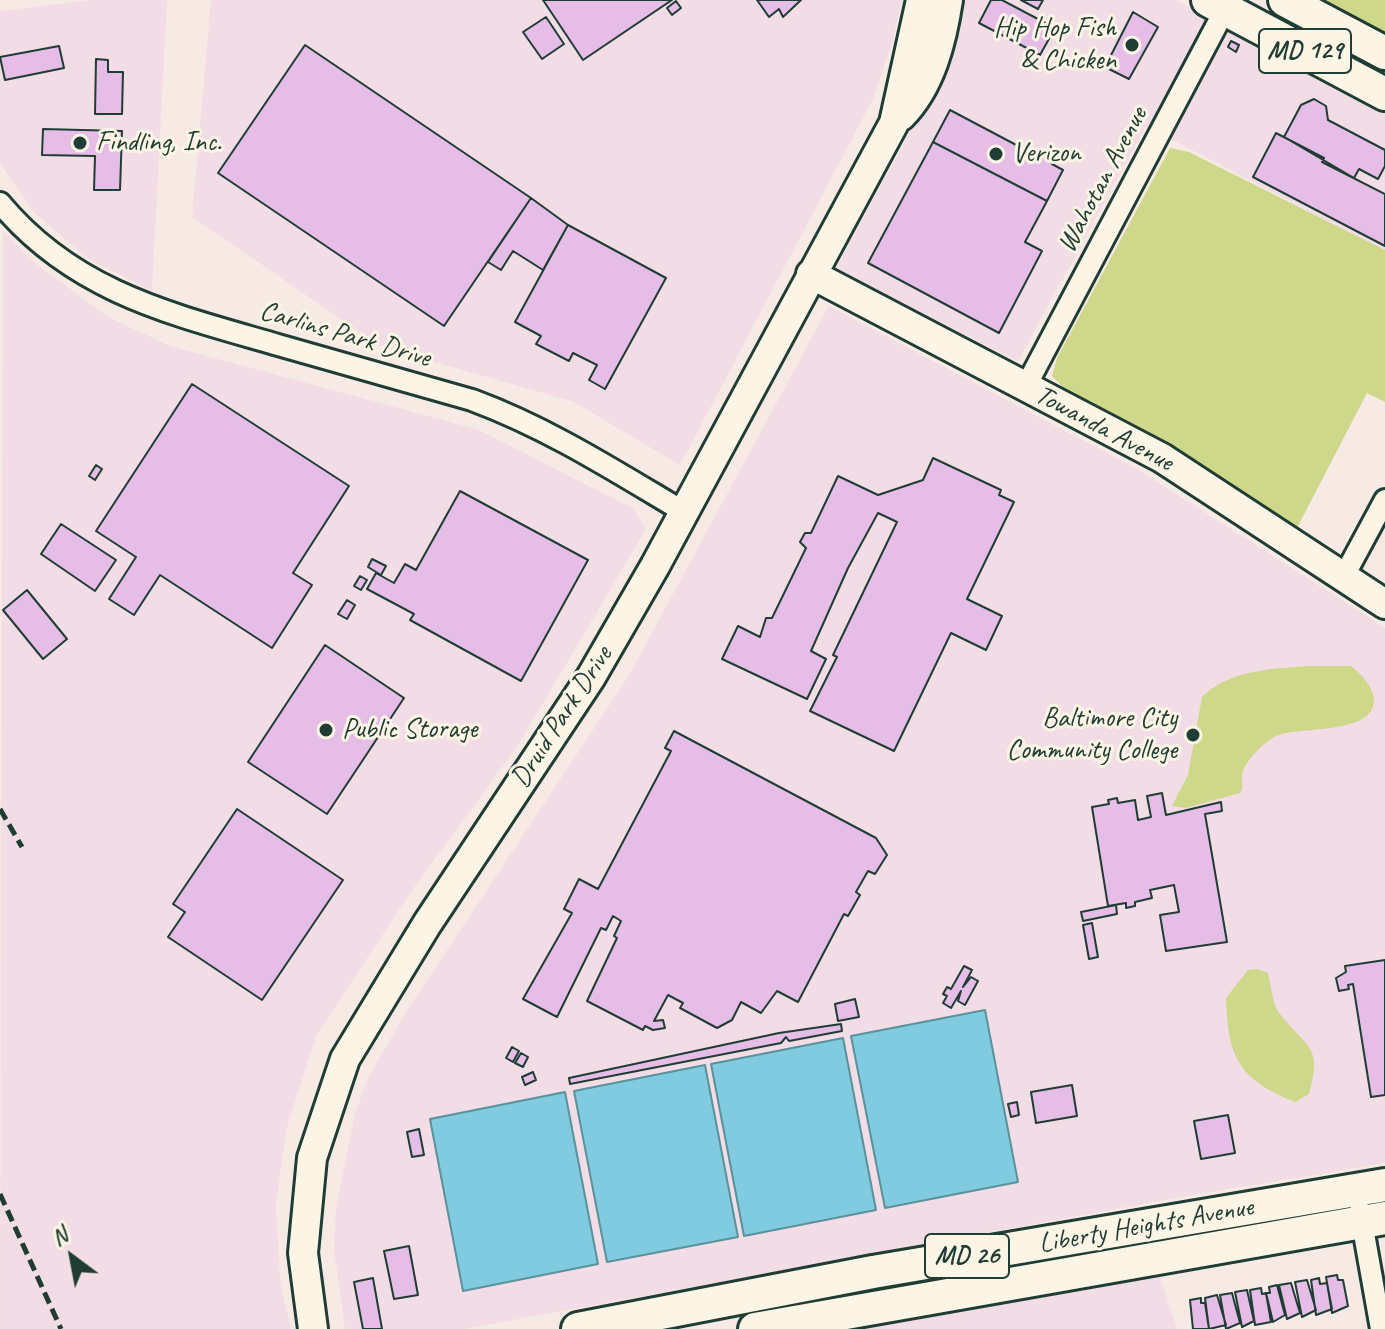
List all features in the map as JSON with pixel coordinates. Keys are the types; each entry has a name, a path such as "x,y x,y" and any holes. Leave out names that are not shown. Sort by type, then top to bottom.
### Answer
{"main road":[{"name":"Druid Park Drive","path":"894,123 921,0"},
{"name":"Druid Park Drive","path":"313,1329 303,1253 312,1158 345,1059 435,911 591,677 684,512 894,123 913,104 931,68 943,31 948,0"},
{"name":"MD 129","path":"1285,0 1385,53"},
{"name":"MD 129","path":"1221,3 1385,94"},
{"name":"Towanda Avenue","path":"811,274 1162,458 1385,604"},
{"name":"Liberty Heights Avenue","path":"578,1329 873,1272 1371,1188"},
{"name":"Liberty Heights Avenue","path":"755,1329 1374,1220"}],"street":[{"name":"Wahotan Avenue","path":"1026,386 1221,3"},
{"name":"Carlins Park Drive","path":"0,203 24,232 91,281 181,317 472,400 512,415 684,512"},
{"path":"1344,576 1385,500"},
{"path":"1371,1188 1381,1329"}],"shaded area":[{"path":"91,0 167,0 152,291 87,258 36,214 0,164 0,11"},
{"path":"211,0 902,0 892,44 873,99 680,465 574,402 382,347 192,217"},
{"path":"962,0 1176,0 1385,111 1385,251 1146,126 1018,361 835,270 947,64"},
{"path":"3,230 31,260 108,317 170,346 476,429 633,508 646,529 517,747 410,893 316,1036 286,1130 276,1205 280,1281 291,1329 0,1329"},
{"path":"829,306 1139,470 1385,628 1385,1163 1181,1197 464,1329 345,1329 334,1249 336,1208 355,1114 367,1080 406,1012 628,677"},
{"path":"1160,1276 1177,1329 850,1329"}],"green space":[{"path":"1319,0 1385,0 1385,35"},
{"path":"1170,148 1189,152 1385,250 1385,402 1367,393 1297,528 1066,390 1052,376 1057,358"},
{"path":"1307,666 1351,666 1362,676 1373,695 1372,708 1365,718 1351,724 1274,737 1250,758 1242,775 1240,793 1186,808 1172,806 1188,775 1202,697 1238,676"},
{"path":"1258,969 1268,973 1278,1011 1313,1055 1309,1094 1295,1102 1249,1075 1234,1051 1226,998 1248,970"}],"water":[{"path":"985,1010 1018,1182 885,1208 851,1036"},
{"path":"843,1038 876,1210 744,1236 711,1064"},
{"path":"705,1065 738,1237 607,1262 574,1091"},
{"path":"565,1092 598,1264 463,1291 430,1119"}],"building":[{"path":"543,0 672,0 583,60"},
{"path":"757,0 801,0 783,17 779,9 769,17"},
{"path":"991,0 1002,0 1055,28 1040,55 979,23"},
{"path":"1021,0 1043,0 1038,9"},
{"path":"676,1 681,8 672,15 667,8"},
{"name":"Hip Hop Fish & Chicken","path":"1133,12 1158,27 1129,79 1105,67"},
{"path":"546,17 564,44 542,59 523,32"},
{"path":"1231,41 1239,45 1236,52 1228,47"},
{"path":"305,45 531,198 444,326 218,173"},
{"path":"59,46 64,68 5,80 0,57"},
{"path":"96,59 108,60 108,72 123,72 122,114 95,114"},
{"path":"1314,99 1326,106 1328,120 1385,150 1385,166 1378,179 1359,169 1354,178 1284,137 1301,105"},
{"name":"Verizon","path":"950,110 1039,157 1042,152 1056,159 1052,164 1063,170 1047,201 933,142"},
{"path":"43,129 122,131 120,190 94,190 95,156 42,155"},
{"path":"1276,133 1324,158 1322,162 1385,194 1385,246 1253,177"},
{"path":"933,142 1047,201 1025,242 1042,251 999,333 868,263"},
{"path":"531,198 568,225 543,270 513,251 501,270 488,262"},
{"path":"568,225 666,278 605,389 589,380 597,365 573,353 569,361 536,344 541,336 515,322"},
{"path":"192,384 349,486 293,573 312,585 272,648 160,575 134,615 109,599 136,557 96,531"},
{"path":"933,458 1001,490 999,495 1014,502 967,599 1002,616 986,650 951,633 894,751 810,711 837,657 833,655 897,522 878,513 848,568 811,651 826,659 807,699 722,659 738,626 760,637 766,618 772,618 806,548 800,542 805,533 811,533 838,476 878,495 923,480"},
{"path":"96,465 102,469 95,480 89,476"},
{"path":"460,491 588,560 521,681 410,620 414,614 367,589 376,573 394,583 405,564 416,570"},
{"path":"61,524 116,560 95,591 41,554"},
{"path":"372,559 386,566 381,575 368,567"},
{"path":"360,576 367,580 361,590 354,586"},
{"path":"27,590 67,639 43,659 3,610"},
{"path":"347,600 355,605 347,619 338,614"},
{"name":"Public Storage","path":"325,645 404,698 327,814 248,762"},
{"path":"674,731 876,838 887,855 875,874 868,871 856,892 860,895 848,916 844,914 798,1002 777,991 761,1013 741,1002 732,1020 717,1028 680,1008 683,1003 668,995 654,1021 663,1020 665,1028 653,1030 645,1026 643,1030 587,1001 617,938 614,936 621,921 613,916 606,930 601,928 557,1017 523,999 572,913 564,909 579,879 598,889 671,751 665,748"},
{"path":"1162,793 1166,815 1221,802 1222,811 1205,814 1227,942 1166,951 1160,915 1179,912 1174,885 1150,890 1152,898 1135,902 1135,906 1126,908 1126,903 1108,906 1092,807 1109,804 1108,800 1117,798 1118,803 1135,800 1138,820 1151,817 1147,796"},
{"path":"237,809 343,880 262,1000 168,937 185,912 173,904"},
{"path":"1116,905 1117,914 1083,921 1081,912"},
{"path":"1092,923 1098,957 1089,959 1083,925"},
{"path":"1385,960 1385,1095 1371,1097 1353,984 1348,985 1349,989 1339,991 1336,978 1346,972 1345,966"},
{"path":"964,966 972,970 963,987 971,977 978,981 965,1005 958,1001 961,991 951,1008 943,1003 947,996 943,994 947,987 951,989"},
{"path":"855,999 859,1017 838,1021 835,1004"},
{"path":"841,1024 842,1031 789,1041 786,1037 781,1043 570,1084 569,1078 779,1033"},
{"path":"512,1047 519,1051 513,1062 506,1058"},
{"path":"521,1053 528,1057 523,1067 515,1063"},
{"path":"533,1072 536,1080 525,1085 522,1077"},
{"path":"1072,1085 1077,1116 1036,1123 1031,1092"},
{"path":"1017,1102 1019,1115 1011,1117 1008,1104"},
{"path":"1228,1115 1235,1153 1201,1159 1194,1121"},
{"path":"419,1129 424,1155 412,1157 407,1132"},
{"path":"409,1246 418,1295 394,1299 384,1251"},
{"path":"1337,1275 1338,1280 1343,1280 1348,1306 1332,1313 1326,1277"},
{"path":"373,1278 382,1329 363,1329 354,1282"},
{"path":"1319,1278 1320,1284 1327,1283 1332,1309 1316,1315 1311,1280"},
{"path":"1307,1280 1316,1310 1302,1317 1295,1282"},
{"path":"1291,1283 1300,1313 1287,1319 1279,1285"},
{"path":"1277,1285 1285,1315 1273,1322 1266,1293 1270,1293 1269,1287"},
{"path":"1261,1288 1262,1294 1266,1293 1271,1322 1255,1325 1250,1290"},
{"path":"1247,1290 1254,1321 1242,1327 1235,1292"},
{"path":"1232,1293 1240,1323 1226,1329 1220,1295"},
{"path":"1217,1295 1226,1325 1209,1329 1205,1298"},
{"path":"1201,1298 1201,1303 1205,1303 1209,1329 1193,1329 1190,1300"}],"railway":[{"path":"0,809 22,847"},
{"path":"0,1194 61,1329"}],"place":[{"name":"Hip Hop Fish & Chicken","path":"1132,45"},
{"name":"Findling, Inc.","path":"80,143"},
{"name":"Verizon","path":"996,154"},
{"name":"Public Storage","path":"326,730"},
{"name":"Baltimore City Community College","path":"1193,735"}]}
